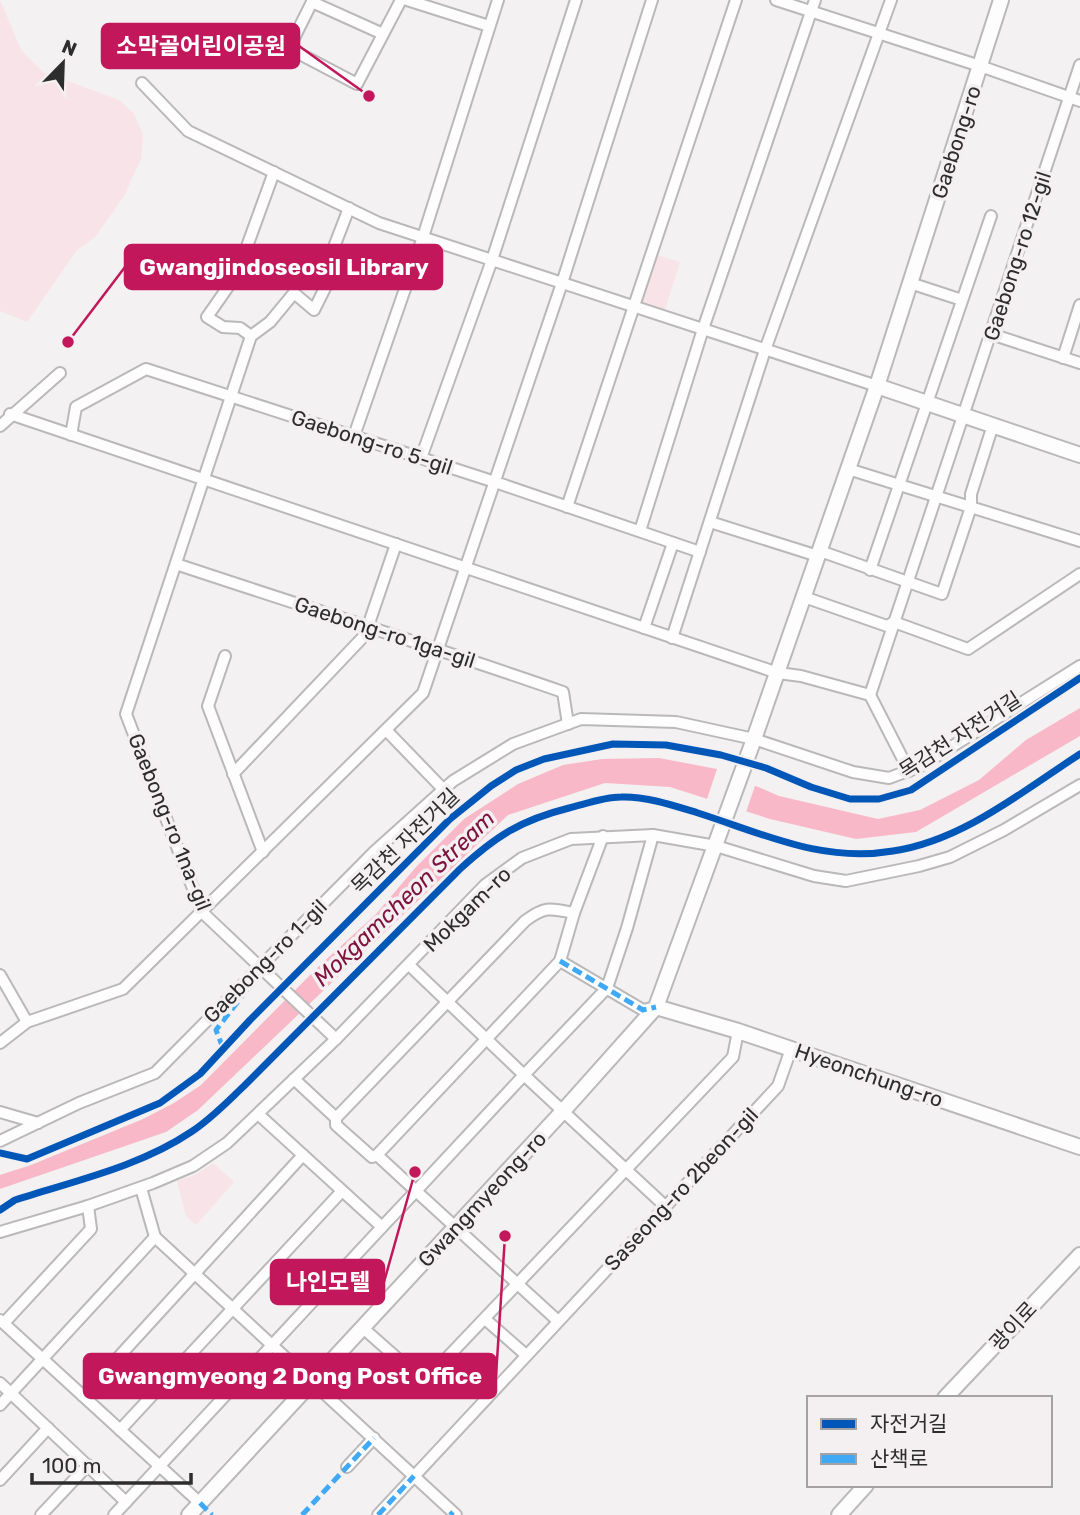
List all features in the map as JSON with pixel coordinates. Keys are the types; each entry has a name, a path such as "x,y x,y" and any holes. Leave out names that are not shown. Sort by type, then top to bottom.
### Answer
{"main road":[{"name":"Gaebong-ro","path":"718,841 877,386 1002,0"},
{"path":"877,386 1080,455"},
{"name":"Gwangmyeong-ro","path":"189,1515 456,1228 656,1007 718,841"},
{"name":"Hyeonchung-ro","path":"656,1007 738,1031 1080,1147"},
{"name":"광이로","path":"947,1396 1080,1255"},
{"path":"839,1515 864,1487"}],"street":[{"path":"258,32 356,84 401,0"},
{"path":"408,0 489,26"},
{"path":"444,0 452,14"},
{"path":"421,458 492,260 576,0"},
{"path":"0,1043 27,1022 123,989 423,693 562,283 652,0"},
{"path":"568,507 736,0"},
{"path":"776,0 1074,99"},
{"path":"639,531 703,329 815,0"},
{"path":"672,638 765,350 891,0"},
{"path":"289,48 313,1 383,34"},
{"path":"354,436 422,237 496,1"},
{"name":"Gaebong-ro 12-gil","path":"870,695 991,334 1074,99 1080,65"},
{"path":"142,83 188,131 379,223 877,386"},
{"path":"274,172 237,274 207,317 223,327 240,328 251,336 271,322 294,293 314,310 328,282 329,260 349,208"},
{"name":"Gaebong-ro 12-gil","path":"870,570 990,216"},
{"path":"910,283 962,300"},
{"path":"1063,358 1080,305"},
{"path":"991,334 1080,363"},
{"name":"Gaebong-ro 1na-gil","path":"251,336 126,714 202,912 332,1035"},
{"name":"Gaebong-ro 5-gil","path":"71,435 76,407 146,369 495,482 700,552"},
{"path":"0,426 10,414 60,373"},
{"path":"10,414 778,673 801,676 870,695 909,771"},
{"path":"710,522 942,594 971,507 971,494 993,425"},
{"path":"848,469 1080,541"},
{"path":"644,628 673,543"},
{"path":"233,774 365,635 396,544"},
{"name":"Gaebong-ro 1ga-gil","path":"176,564 563,692 568,724"},
{"path":"804,597 887,626 894,622 968,649 1080,574"},
{"path":"225,656 208,706 263,852"},
{"name":"Gaebong-ro 1-gil","path":"0,1141 79,1103 155,1073 264,969 374,852 453,781 513,744 581,719 676,722 853,772 889,778 922,766 1080,666"},
{"path":"386,730 443,789"},
{"name":"Mokgam-ro","path":"0,1232 141,1188 193,1166 227,1143 295,1079 332,1035 409,965 485,885 522,858 572,839 653,835 718,841 814,876 832,880 857,879 950,857 1004,830 1080,785"},
{"path":"114,1515 607,988 653,835"},
{"path":"574,912 550,908 540,910 525,921 336,1118 336,1125 372,1157 377,1155 560,961 574,912 603,836"},
{"path":"560,961 643,1010 656,1007"},
{"path":"409,965 665,1206"},
{"path":"0,975 27,1022"},
{"path":"363,1328 424,1382 733,1056 738,1031"},
{"name":"Saseong-ro 2beon-gil","path":"378,1515 778,1086 791,1049"},
{"path":"295,1079 336,1118"},
{"path":"0,1112 38,1123"},
{"path":"258,1114 382,1227"},
{"path":"83,1396 303,1155"},
{"path":"377,1155 558,1321"},
{"path":"141,1188 155,1237 453,1514"},
{"path":"120,1430 342,1191"},
{"path":"88,1206 91,1229 2,1322 200,1503"},
{"path":"0,1405 155,1237"},
{"path":"485,1319 526,1355"},
{"path":"0,1383 126,1502"},
{"path":"0,1480 48,1428"},
{"path":"347,1467 374,1438"},
{"path":"41,1515 88,1465"}],"shaded area":[{"path":"0,0 21,50 43,72 119,100 134,114 143,135 141,159 124,196 96,236 76,251 27,322 0,311"},
{"path":"657,255 680,262 663,316 639,308"},
{"path":"213,1163 234,1182 196,1225 186,1216 177,1181 195,1175"}],"water":[{"name":"Mokgamcheon Stream","path":"1080,708 1080,736 916,832 856,839 770,819 670,787 605,783 508,815 198,1110 166,1132 0,1189 0,1175 143,1119 201,1085 318,967 376,914 416,867 464,819 518,784 563,765 602,759 659,758 717,769 779,796 878,819 920,810 979,780 1026,740"}],"pier":[{"path":"718,766 756,783 745,815 706,802"}],"marked path":[{"path":"560,961 643,1010 656,1007"},
{"path":"223,1048 216,1030 252,983 254,972"},
{"path":"302,1515 374,1438"},
{"path":"378,1515 414,1476"},
{"path":"200,1503 212,1515"},
{"path":"450,1515 453,1512"}],"cycle path":[{"name":"목감천 자전거길","path":"0,1153 27,1159 160,1103 200,1074 250,1020 450,819 516,770 544,759 613,744 666,745 721,755 766,768 811,787 850,799 879,799 911,790 1080,678"},
{"path":"0,1210 15,1200 150,1155 198,1127 244,1086 460,869 498,838 537,818 601,799 631,797 670,805 818,850 867,854 893,851 943,837 967,826 1080,754"}],"place":[{"name":"소막골어린이공원","path":"369,96"},
{"name":"Gwangjindoseosil Library","path":"68,342"},
{"name":"나인모텔","path":"415,1172"},
{"name":"Gwangmyeong 2 Dong Post Office","path":"505,1236"}]}
